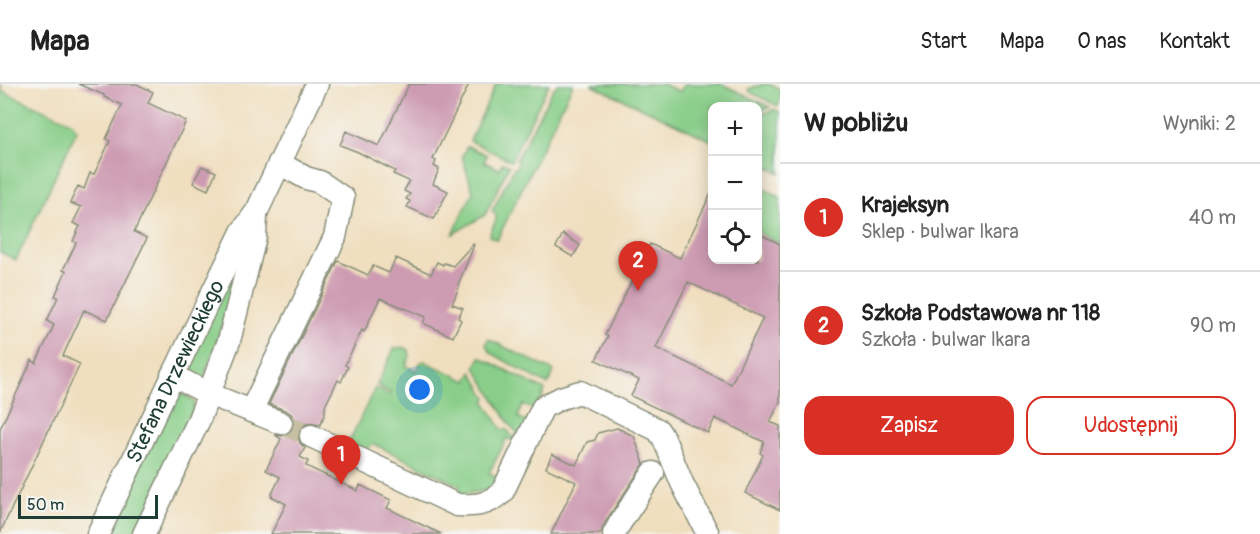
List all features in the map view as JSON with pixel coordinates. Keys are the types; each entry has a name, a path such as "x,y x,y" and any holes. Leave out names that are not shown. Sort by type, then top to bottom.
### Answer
{"street":[{"name":"Stefana Drzewieckiego","path":"98,534 172,375 242,232 256,212 317,84"},
{"path":"251,411 334,237 343,198 320,182 279,163"},
{"name":"Stefana Drzewieckiego","path":"144,534 195,428 229,341 255,237 256,212"},
{"path":"172,375 208,394 281,423"},
{"path":"311,436 457,505 483,504 494,500 502,493 543,407 580,392 658,430 708,534"},
{"path":"614,534 653,473"}],"green space":[{"path":"496,84 549,84 511,161 470,141"},
{"path":"557,84 573,84 497,240 489,236 496,220 496,214 492,211 516,168 518,162 516,160"},
{"path":"591,84 663,84 680,92 684,84 722,84 760,102 708,102 708,139"},
{"path":"764,84 780,89 778,106 748,89"},
{"path":"0,90 71,122 77,130 16,260 0,252"},
{"path":"762,103 770,107 763,110 764,114 775,109 780,112 780,173 762,164"},
{"path":"467,146 487,155 484,162 499,169 502,163 509,166 485,215 453,234 473,192 462,156"},
{"path":"762,188 780,197 780,244 762,235"},
{"path":"238,257 234,292 204,378 201,379 189,373 187,365"},
{"path":"488,339 554,371 548,385 491,353 486,345"},
{"path":"403,347 409,350 410,356 406,366 417,371 420,363 424,361 467,381 472,372 487,398 485,402 502,430 506,429 520,444 507,438 489,473 501,479 488,490 459,495 460,486 374,444 359,454 346,448 375,388 389,395 391,393 377,385 394,349"},
{"path":"480,357 545,390 536,410 523,405 518,417 530,423 522,438 510,425 475,367"},
{"path":"176,395 189,397 195,404 136,534 105,534"}],"building":[{"path":"78,84 137,84 153,92 148,103 186,121 134,232 147,238 107,320 84,310 63,356 80,364 0,533 0,429 32,360 36,363 54,325 47,321 58,297 55,296 66,271 63,270 76,243 73,241 80,226 73,223 81,207 70,203 78,186 84,189 90,173 94,174 110,141 106,139 122,105"},
{"path":"409,84 469,84 433,159 436,161 434,166 439,169 433,184 448,191 434,219 407,207 410,201 406,199 410,194 404,191 409,181 393,174 395,171 340,145 346,131 379,146"},
{"path":"202,166 216,172 208,190 193,183"},
{"path":"708,199 708,264 762,264 762,235 780,244 780,402 770,422 780,426 780,510 745,493 763,455 760,453 764,442 715,418 708,433 631,396 639,380 596,360 608,336 605,335 650,244 680,258","holes":["688,282 763,318 731,384 656,348"]},
{"path":"563,234 580,245 573,257 556,247"},
{"path":"473,244 452,304 463,308 458,318 461,320 453,337 423,323 426,317 380,298 345,365 348,367 341,382 338,380 325,406 325,414 320,425 310,423 304,425 299,430 298,437 305,448 300,457 308,461 306,466 358,491 360,485 391,500 387,508 441,534 271,534 286,504 271,496 280,477 266,470 281,439 275,435 289,434 294,422 292,415 287,411 269,404 338,261 368,275 373,266 389,273 396,258 431,274 437,262 453,266"},
{"path":"617,428 634,436 644,464 609,516 601,534 551,534 576,482 546,468 552,454 576,465 587,442 595,440 598,433"}],"tunnel":[{"path":"281,423 311,436"}],"place":[{"name":"Szkoła Podstawowa nr 118","path":"638,291"},
{"name":"Krajeksyn","path":"341,485"}]}
